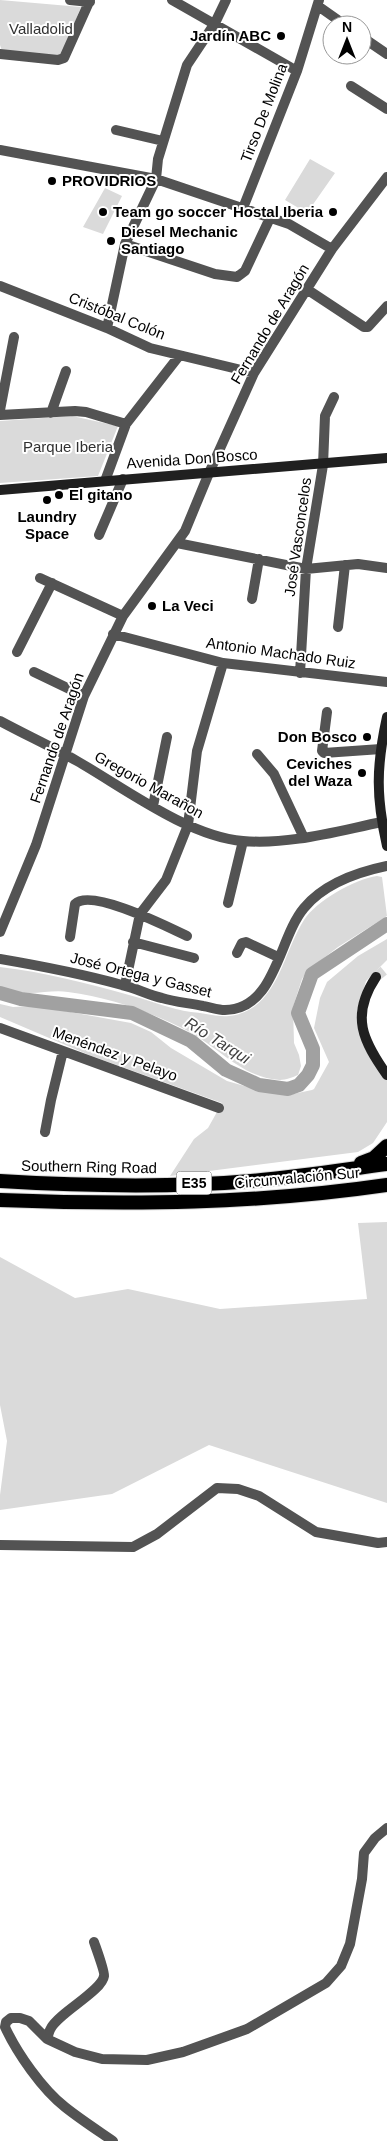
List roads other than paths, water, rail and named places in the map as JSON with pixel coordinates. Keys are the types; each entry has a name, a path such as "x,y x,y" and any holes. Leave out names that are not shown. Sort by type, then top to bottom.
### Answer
{"highway":[{"path":"330,1172 374,1158 387,1146"},
{"name":"Southern Ring Road","path":"0,1181 56,1184 158,1184 250,1181 387,1164"},
{"name":"Circunvalación Sur","path":"0,1200 141,1203 244,1200 387,1185"}],"main road":[{"name":"Avenida Don Bosco","path":"0,490 323,465 387,458"},
{"path":"387,717 377,778 387,846"},
{"path":"376,977 365,999 361,1020 367,1044 387,1075"}],"street":[{"path":"0,54 62,59 66,56 90,1 70,0"},
{"path":"172,0 297,71"},
{"path":"107,328 125,244 156,179 158,159 187,65 215,23 226,0"},
{"path":"319,3 333,15"},
{"name":"Tirso De Molina","path":"243,208 297,71 319,3"},
{"path":"372,44 387,54"},
{"path":"351,86 387,109"},
{"path":"116,130 163,141"},
{"path":"0,150 156,179 289,224 332,249"},
{"name":"Fernando de Aragón","path":"0,932 36,845 84,696 113,634 123,616 185,531 254,373 308,290 332,249 379,190 387,177"},
{"path":"379,190 387,197"},
{"path":"125,244 215,274 237,277 245,271 270,218"},
{"name":"Cristóbal Colón","path":"0,286 107,328 150,348 254,373"},
{"path":"308,290 364,327 368,327 387,306"},
{"path":"0,410 14,337"},
{"path":"105,481 126,424 179,356"},
{"path":"51,413 66,371"},
{"name":"José Vasconcelos","path":"300,673 306,569 323,465 325,416 334,397"},
{"path":"0,415 86,412 126,424"},
{"path":"99,535 123,479"},
{"path":"177,543 306,569 358,564 387,568"},
{"path":"252,599 259,559"},
{"path":"338,627 345,565"},
{"path":"40,578 123,616"},
{"path":"16,652 52,583"},
{"name":"Antonio Machado Ruiz","path":"113,634 223,663 387,682"},
{"path":"125,985 140,914 166,880 188,825 197,751 223,663"},
{"path":"34,672 84,696"},
{"path":"327,712 322,751 324,753 381,749"},
{"name":"Gregorio Marañon","path":"0,721 153,806 208,834 243,841 304,838 382,822"},
{"path":"153,806 167,737"},
{"path":"256,754 274,774 304,838"},
{"path":"228,903 243,841"},
{"name":"José Ortega y Gasset","path":"0,960 89,976 125,985 162,998 225,1010 239,1007 256,998 268,983 290,928 304,908 320,892 370,870 387,866"},
{"path":"70,936 77,901 94,900 140,914 187,936"},
{"path":"133,942 194,958"},
{"path":"237,953 242,943 246,942 278,957"},
{"name":"Menéndez y Pelayo","path":"0,1028 219,1108"},
{"path":"46,1132 50,1100 63,1051"},
{"path":"0,1545 133,1547 158,1534 217,1488 238,1489 259,1496 316,1532 378,1543 387,1542"},
{"path":"113,2141 65,2107 46,2088 12,2044 5,2027 6,2022 11,2018 29,2021 47,2039 75,2052 102,2058 147,2060 162,2058 247,2029 310,1993 335,1976 342,1966 350,1944 362,1879 364,1853 375,1838 387,1828"},
{"path":"47,2039 51,2028 96,1988 104,1978 104,1972 94,1942"}],"waterway":[{"name":"Río Tarqui","path":"0,993 21,999 132,1013 191,1041 226,1070 259,1085 288,1089 299,1085 308,1075 313,1065 313,1049 298,1013 312,974 387,924"}],"tunnel":[{"path":"376,977 387,968"}],"place":[{"name":"Jardín ABC","path":"281,36"},
{"name":"PROVIDRIOS","path":"52,181"},
{"name":"Team go soccer","path":"103,212"},
{"name":"Hostal Iberia","path":"333,212"},
{"name":"Diesel Mechanic Santiago","path":"111,241"},
{"name":"El gitano","path":"59,495"},
{"name":"Laundry Space","path":"47,500"},
{"name":"La Veci","path":"152,606"},
{"name":"Don Bosco","path":"367,737"},
{"name":"Ceviches del Waza","path":"362,773"}],"park label":[{"name":"Valladolid","path":"41,29"},
{"name":"Parque Iberia","path":"68,447"}]}
